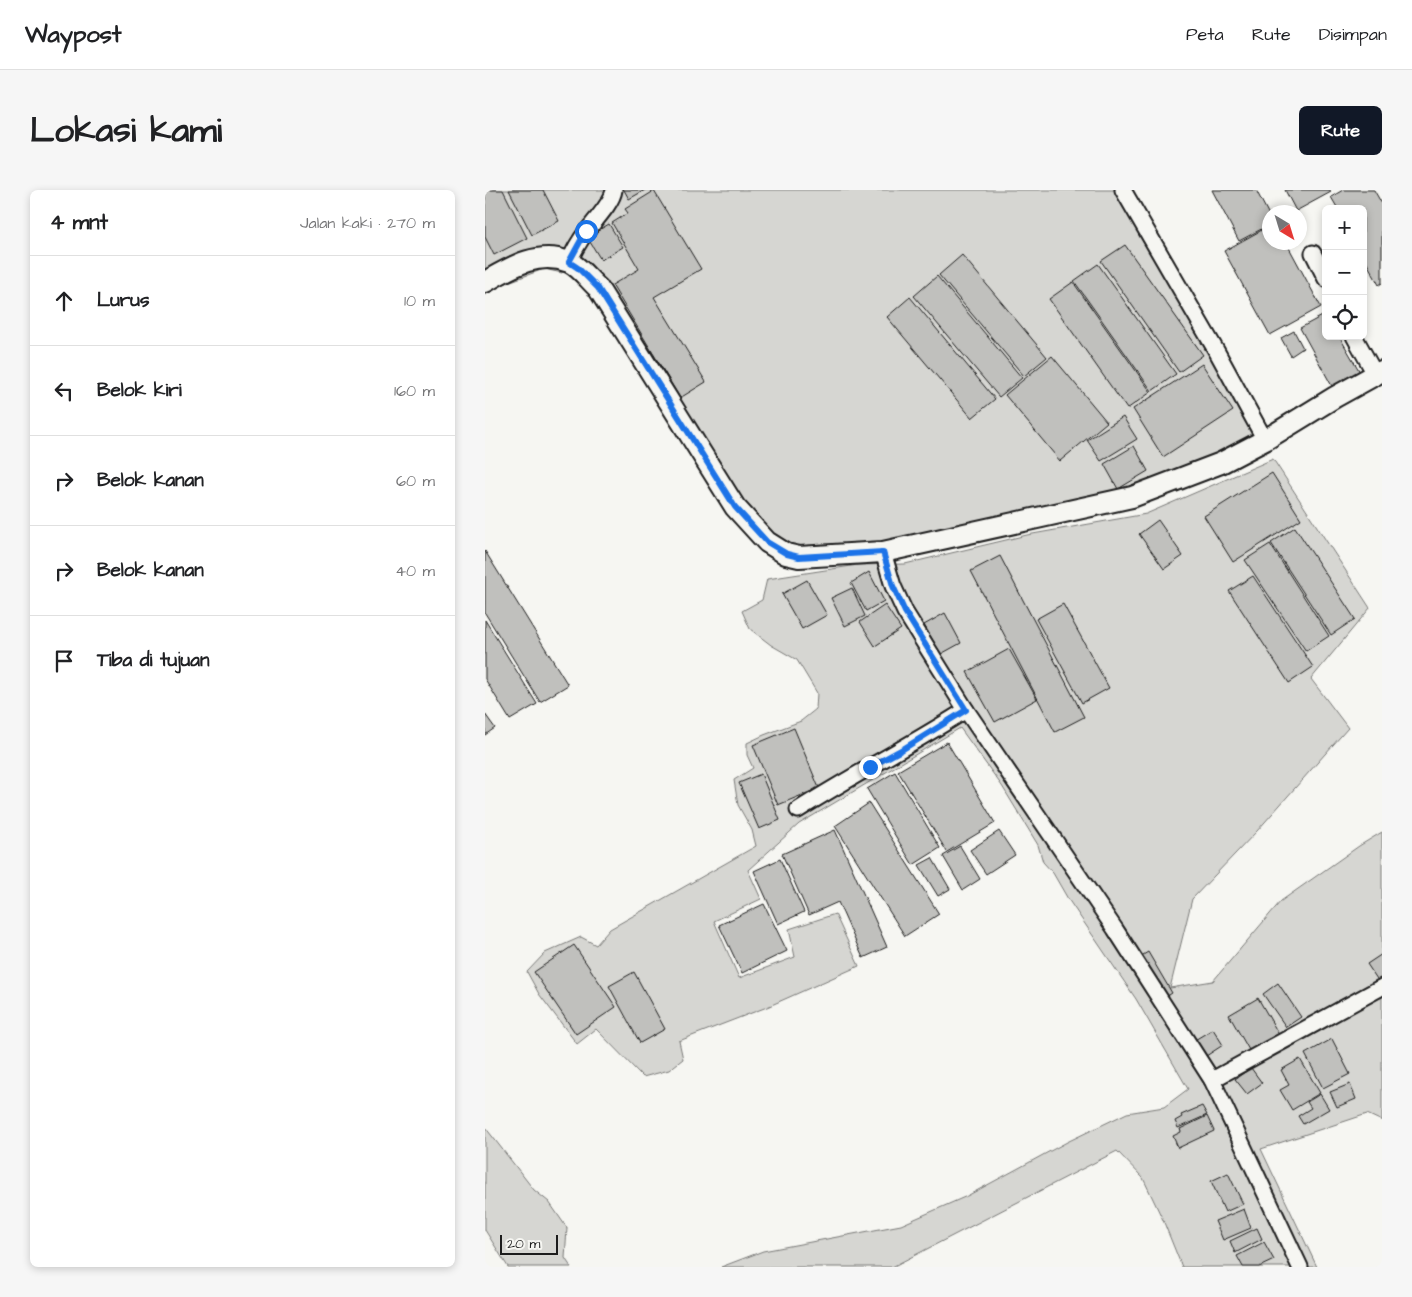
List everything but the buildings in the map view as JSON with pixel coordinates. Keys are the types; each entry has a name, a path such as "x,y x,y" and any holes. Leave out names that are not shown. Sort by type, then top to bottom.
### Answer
{"street":[{"path":"569,262 579,242 607,204 614,190"},
{"path":"1123,190 1217,352 1265,440"},
{"path":"1313,252 1322,271"},
{"path":"485,282 518,263 544,258 569,262 578,268 598,288 735,507 767,542 787,554 799,557 883,552 1132,497 1221,463 1265,440 1378,372 1357,340"},
{"path":"883,552 893,586 905,612 966,710 1126,945 1212,1080 1300,1267"},
{"path":"798,810 966,710"},
{"path":"1212,1080 1382,987"}],"shaded area":[{"path":"485,190 1119,190 1266,448 1151,497 813,558 772,556 597,284 567,261 562,273 544,269 503,284 485,295"},
{"path":"1273,459 1370,608 1311,679 1348,728 1257,831 1192,899 1170,988 1213,981 1281,901 1382,832 1382,1121 1367,1114 1261,1149 1317,1267 1182,1267 1143,1178 1117,1151 892,1267 721,1267 763,1251 901,1225 967,1196 1067,1142 1127,1113 1164,1107 1188,1089 1136,999 1068,899 1053,873 1043,862 1038,845 1002,786 960,728 799,824 748,870 761,899 714,921 739,978 795,957 789,929 835,914 859,966 767,1007 679,1041 683,1059 669,1070 643,1077 596,1029 577,1044 539,994 527,972 545,953 581,937 596,945 610,929 756,846 752,830 738,805 734,780 753,768 747,755 747,743 801,721 816,709 817,693 797,660 771,645 750,629 742,611 762,600 767,579 858,565 905,564 1027,535 1146,514"},
{"path":"485,1127 534,1190 549,1202 567,1228 565,1258 571,1267 508,1267 485,1230"}],"route":[{"path":"586,231 569,262 578,268 598,288 621,328 735,507 767,542 787,554 799,557 883,552 893,586 905,612 966,710 870,767"}]}
